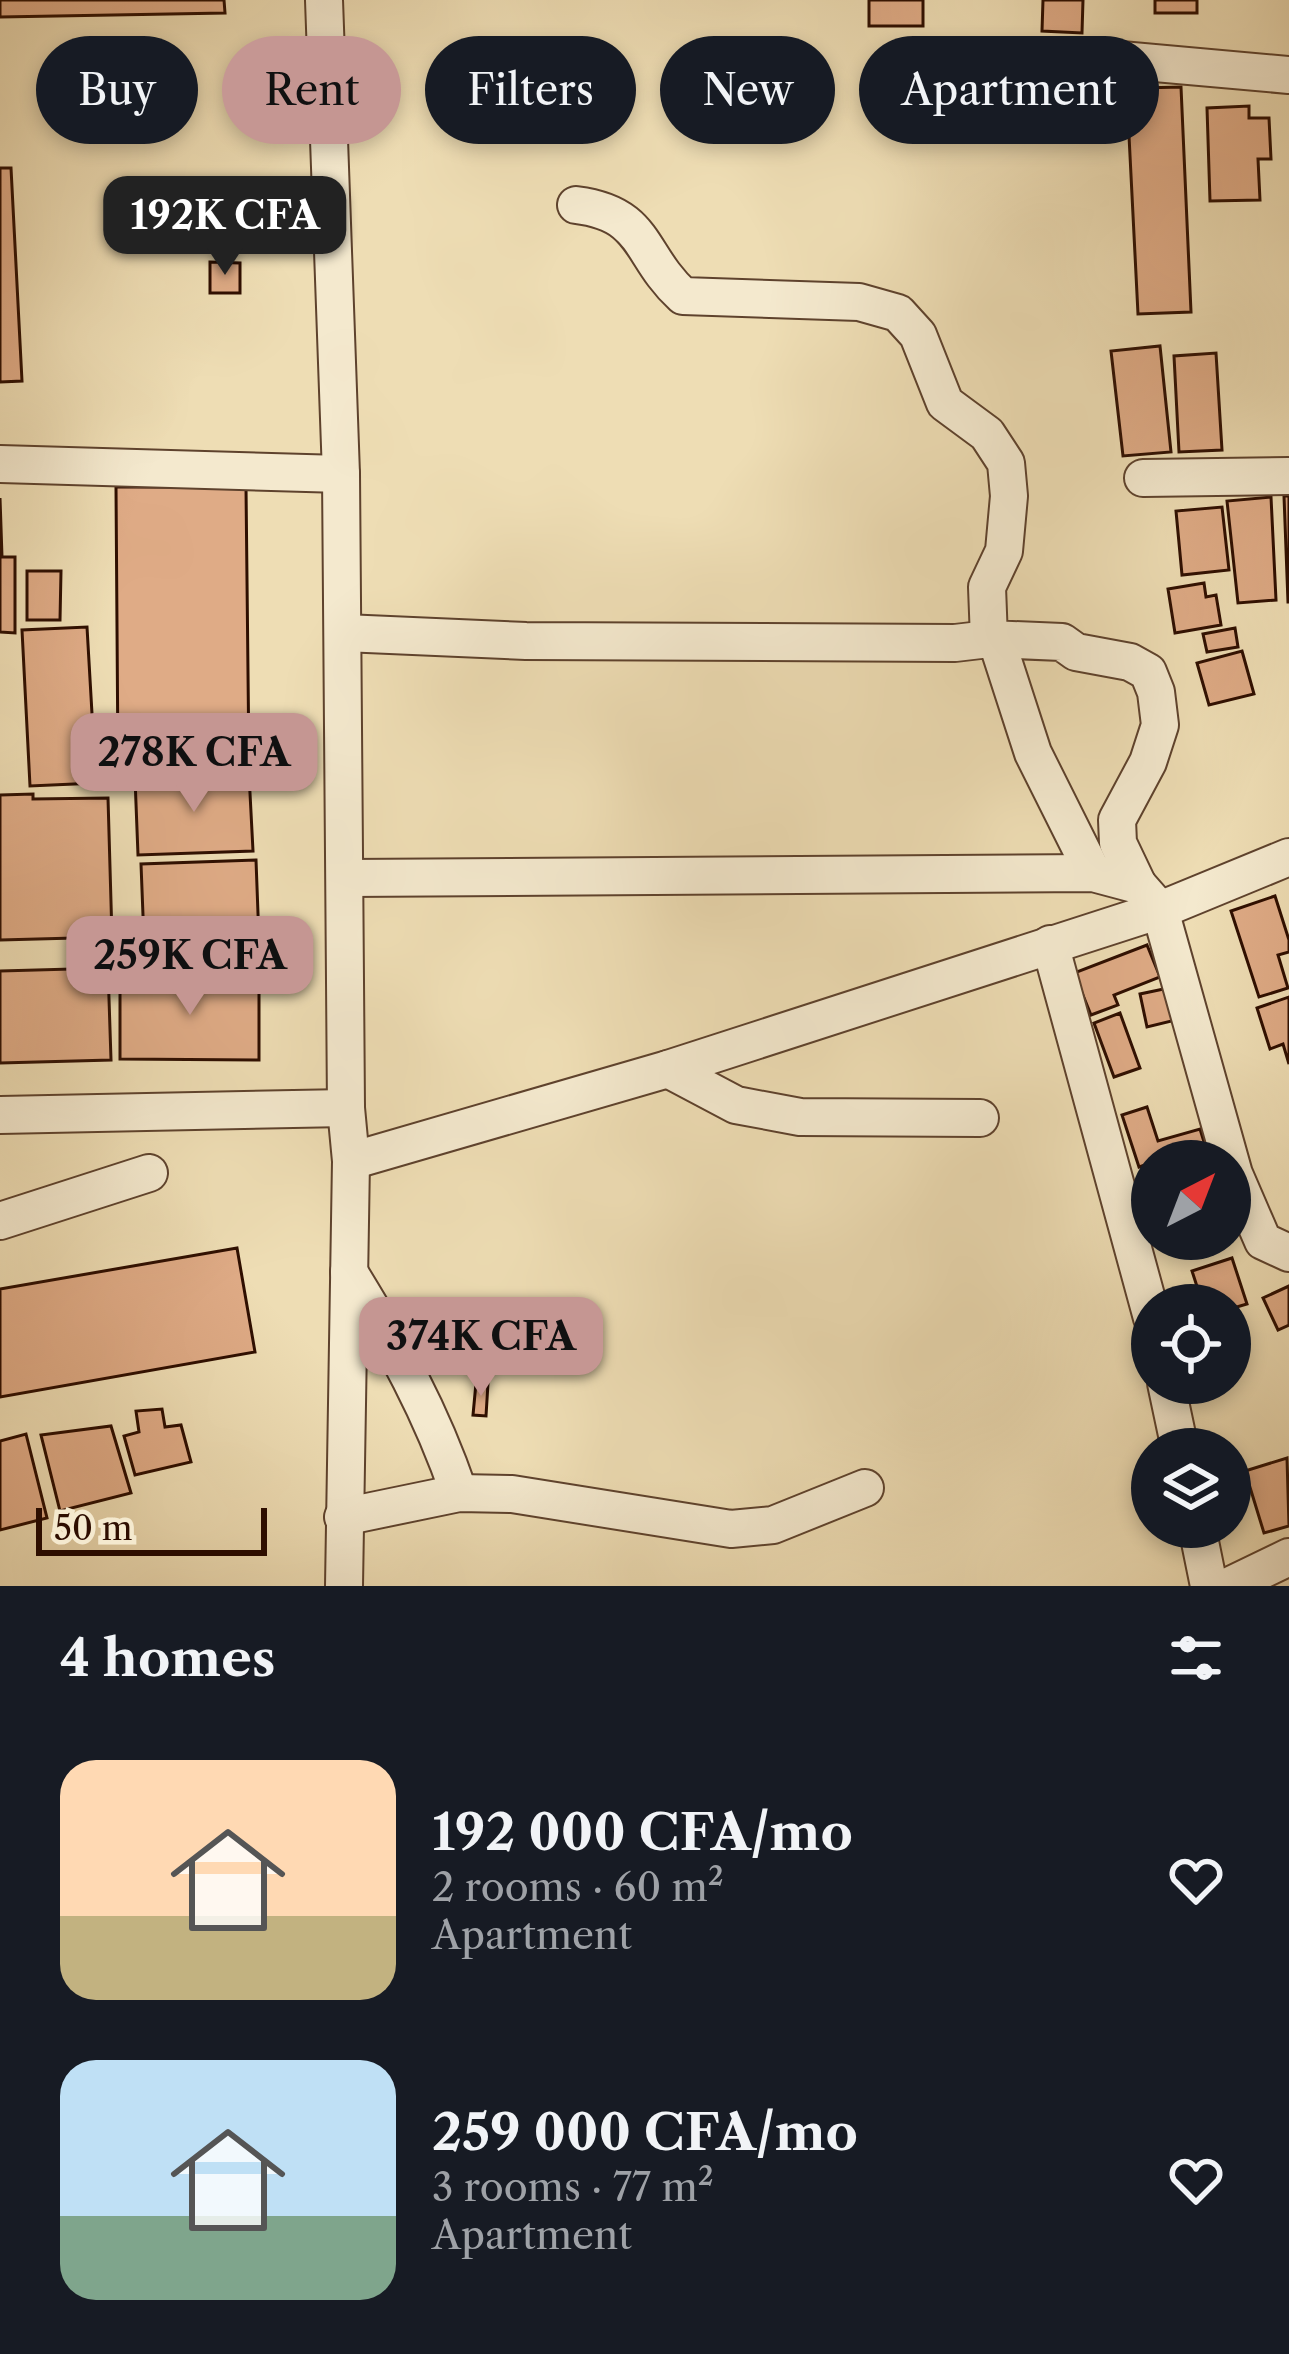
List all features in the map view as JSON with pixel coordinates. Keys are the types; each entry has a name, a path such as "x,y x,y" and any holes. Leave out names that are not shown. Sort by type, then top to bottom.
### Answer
{"street":[{"path":"324,0 341,474 346,1108 351,1161 344,1586"},
{"path":"1159,63 1289,75"},
{"path":"576,205 605,208 628,224 665,279 683,296 859,302 898,313 918,335 945,403 987,434 1006,464 1009,496 1004,550 987,586 988,639 999,648 1033,753 1093,873"},
{"path":"0,464 341,474"},
{"path":"1143,478 1289,476"},
{"path":"344,633 526,641 1062,642 1076,652 1130,662 1148,672 1160,725 1148,762 1118,820 1118,843 1149,898 1234,1174 1263,1241 1289,1253"},
{"path":"351,1161 668,1070 1050,944 1149,898 1289,857"},
{"path":"347,878 1093,873 1149,898"},
{"path":"1050,944 1143,1284"},
{"path":"668,1070 736,1105 800,1117 980,1118"},
{"path":"0,1115 346,1108"},
{"path":"0,1221 149,1173"},
{"path":"349,1272 404,1361 441,1439 459,1493"},
{"path":"343,1516 459,1493 512,1494 731,1529 773,1526 866,1488"},
{"path":"1201,1548 1209,1586"},
{"path":"1228,1586 1289,1557"}],"building":[{"path":"0,0 224,0 225,13 0,17"},
{"path":"869,0 923,0 923,26 869,26"},
{"path":"1043,0 1083,0 1082,33 1042,31"},
{"path":"1155,0 1197,0 1197,13 1155,13"},
{"path":"1181,87 1191,312 1138,314 1129,144 1159,144 1159,88"},
{"path":"1249,106 1249,118 1269,118 1271,159 1258,159 1260,200 1210,201 1207,108"},
{"path":"0,168 11,168 22,381 0,382"},
{"path":"210,262 240,263 240,293 210,293"},
{"path":"1160,346 1171,452 1123,456 1111,351"},
{"path":"1216,353 1222,450 1179,452 1174,356"},
{"path":"116,487 246,487 249,765 118,766"},
{"path":"1284,496 1289,496 1289,602 1288,602"},
{"path":"1271,497 1276,600 1238,603 1227,501"},
{"path":"0,498 2,557 15,557 15,633 0,632"},
{"path":"1222,507 1229,570 1182,575 1176,511"},
{"path":"27,571 61,571 60,620 27,620"},
{"path":"1204,583 1206,597 1216,595 1221,625 1175,633 1168,589"},
{"path":"87,627 96,783 30,786 22,630"},
{"path":"1235,628 1238,647 1207,652 1203,634"},
{"path":"1242,651 1254,694 1209,705 1197,663"},
{"path":"249,774 253,851 138,855 135,778"},
{"path":"33,794 33,799 108,798 112,937 0,940 0,795"},
{"path":"256,860 260,967 163,970 162,940 144,941 141,864"},
{"path":"1275,896 1289,940 1289,952 1278,955 1288,988 1259,997 1231,911"},
{"path":"1147,945 1160,977 1114,995 1118,1005 1091,1015 1074,973"},
{"path":"108,968 111,1060 0,1063 0,971"},
{"path":"120,975 259,976 259,1060 120,1059"},
{"path":"1173,987 1180,1019 1147,1027 1140,994"},
{"path":"1289,997 1289,1064 1283,1044 1270,1049 1257,1008"},
{"path":"1120,1013 1140,1068 1114,1077 1094,1023"},
{"path":"1147,1107 1158,1140 1131,1143 1122,1115"},
{"path":"1200,1129 1203,1140 1162,1140"},
{"path":"237,1248 255,1352 0,1397 0,1289"},
{"path":"1233,1260 1240,1284 1196,1284 1192,1271"},
{"path":"1289,1286 1289,1325 1278,1330 1263,1298"},
{"path":"476,1383 488,1383 486,1416 473,1415"},
{"path":"162,1409 165,1427 181,1425 191,1462 135,1475 124,1436 139,1432 136,1411"},
{"path":"111,1426 131,1493 60,1511 41,1435"},
{"path":"26,1434 47,1518 0,1530 0,1441"},
{"path":"1287,1458 1289,1526 1264,1533 1251,1491 1251,1469"}]}
